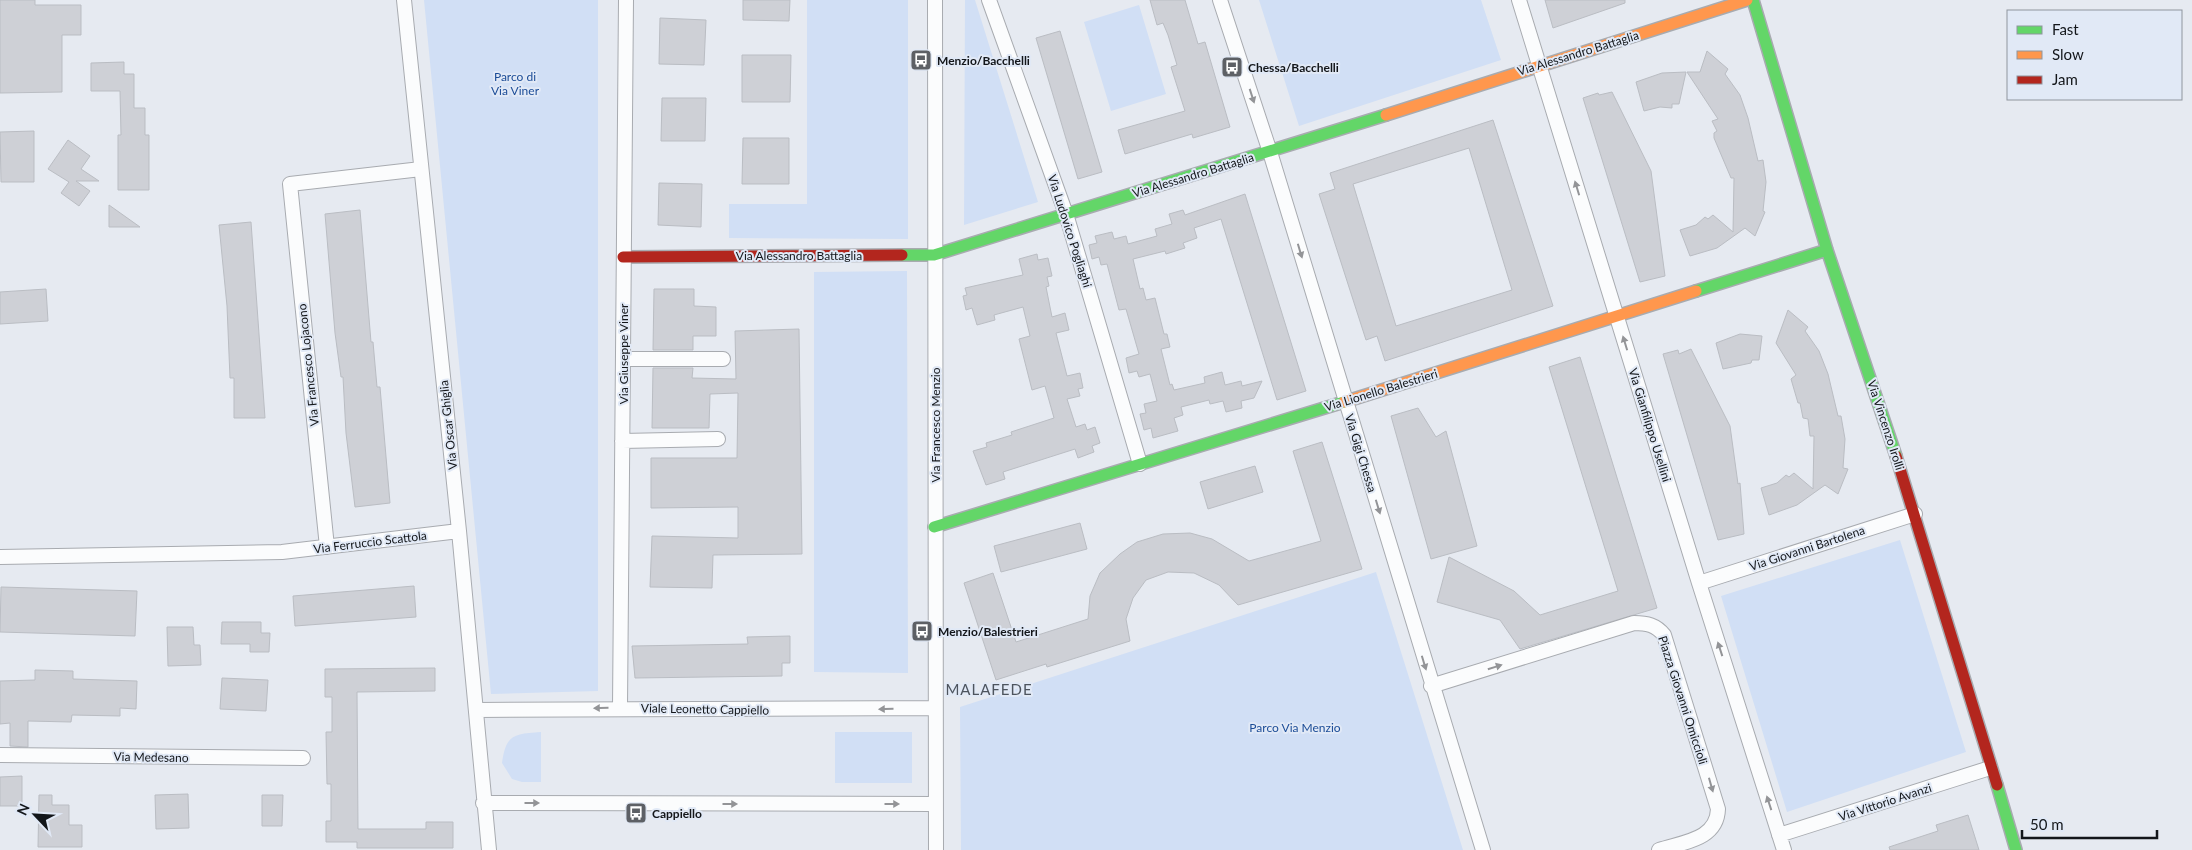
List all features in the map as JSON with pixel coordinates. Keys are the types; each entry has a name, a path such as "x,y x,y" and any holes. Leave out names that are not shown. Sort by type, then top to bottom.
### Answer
{"street":[{"name":"Via Oscar Ghiglia","path":"404,0 459,531 489,850"},
{"name":"Via Giuseppe Viner","path":"620,708 626,0"},
{"name":"Via Francesco Menzio","path":"935,0 934,708 936,850"},
{"name":"Via Ludovico Pogliaghi","path":"989,0 1066,214 1140,464"},
{"name":"Via Gigi Chessa","path":"1220,0 1270,152 1431,686 1483,850"},
{"name":"Via Gianfilippo Usellini","path":"1519,0 1784,850"},
{"name":"Via Alessandro Battaglia","path":"623,256 934,255 1270,152 1747,0"},
{"name":"Via Vincenzo Irolli","path":"1753,0 1828,250 1915,514 2016,850"},
{"name":"Via Francesco Lojacono","path":"327,547 290,184 421,169"},
{"name":"Via Lionello Balestrieri","path":"934,527 1346,402 1828,250"},
{"path":"622,359 724,359"},
{"path":"622,441 718,439"},
{"name":"Via Giovanni Bartolena","path":"1699,582 1915,514"},
{"name":"Via Ferruccio Scattola","path":"0,557 282,552 459,531"},
{"name":"Piazza Giovanni Omiccioli","path":"1431,686 1634,623 1644,623 1659,629 1667,644 1718,809 1718,819 1713,829 1705,835 1659,850"},
{"name":"Viale Leonetto Cappiello","path":"476,710 934,708"},
{"name":"Via Medesano","path":"0,755 303,758"},
{"name":"Via Vittorio Avanzi","path":"1779,835 1990,768"},
{"path":"484,803 936,804"}],"green space":[{"name":"Parco di Via Viner","path":"424,0 598,0 598,691 491,694"},
{"path":"807,0 908,0 908,239 729,238 729,204 807,204"},
{"path":"965,0 975,0 1038,202 964,225"},
{"path":"1259,0 1481,0 1501,60 1299,126"},
{"path":"1139,5 1166,94 1111,111 1084,22"},
{"path":"907,271 908,673 814,672 814,272"},
{"path":"1900,540 1966,752 1787,812 1721,596"},
{"name":"Parco Via Menzio","path":"1376,572 1463,850 961,850 960,707"},
{"path":"541,732 541,782 522,782 512,779 502,763 509,741 518,735"},
{"path":"835,732 912,732 912,783 835,783"}],"building":[{"path":"0,0 35,0 35,5 81,5 81,35 62,35 62,92 0,93"},
{"path":"743,0 790,0 789,21 743,20"},
{"path":"1150,0 1185,0 1198,44 1205,42 1230,127 1193,138 1192,134 1125,154 1118,130 1185,111 1171,67 1177,65 1168,35 1163,23 1157,25"},
{"path":"1545,0 1625,0 1625,3 1553,28"},
{"path":"660,18 706,20 704,65 659,64"},
{"path":"1060,31 1102,172 1078,179 1036,38"},
{"path":"1707,51 1728,69 1725,74 1740,95 1748,118 1758,161 1763,160 1766,182 1763,211 1765,212 1755,236 1745,228 1717,248 1690,256 1680,230 1696,225 1705,217 1708,219 1713,215 1733,232 1734,178 1731,178 1714,138 1714,133 1717,131 1712,121 1718,119 1687,72 1700,72"},
{"path":"742,55 791,55 790,102 742,102"},
{"path":"124,62 124,74 134,74 134,108 145,108 145,135 149,135 149,190 118,190 118,135 121,135 120,91 91,91 91,63"},
{"path":"1686,72 1679,104 1672,104 1672,108 1660,107 1644,111 1636,82 1662,73"},
{"path":"1612,92 1651,171 1665,276 1640,282 1583,98 1598,93 1599,95"},
{"path":"662,98 706,98 705,141 661,141"},
{"path":"1493,120 1553,306 1385,361 1377,336 1366,340 1319,194 1335,189 1330,173","holes":["1469,148 1512,290 1396,326 1353,184"]},
{"path":"34,131 34,182 1,182 0,132"},
{"path":"743,138 789,138 789,184 742,184"},
{"path":"68,140 90,156 81,169 99,181 76,181 90,191 79,206 61,193 69,182 48,169"},
{"path":"659,183 702,184 701,227 658,225"},
{"path":"1245,194 1306,391 1277,400 1221,219 1194,228 1197,238 1183,243 1185,248 1166,254 1165,251 1133,259 1140,289 1143,288 1146,300 1155,298 1164,334 1167,334 1170,347 1161,349 1170,385 1172,384 1174,390 1205,383 1204,377 1222,372 1225,385 1241,381 1242,386 1262,381 1254,398 1241,401 1242,408 1226,412 1223,401 1210,404 1209,400 1181,407 1183,415 1174,418 1178,431 1153,438 1151,428 1144,430 1140,414 1146,413 1144,404 1157,401 1150,374 1139,377 1137,371 1129,373 1126,358 1139,354 1126,309 1119,310 1107,264 1101,265 1099,257 1092,259 1089,245 1097,243 1095,236 1112,232 1114,239 1126,236 1128,244 1157,236 1155,229 1172,224 1169,214 1183,210 1185,215"},
{"path":"109,205 140,227 109,227"},
{"path":"360,210 371,342 373,342 377,387 380,387 390,503 355,507 346,433 343,377 341,377 335,333 325,214"},
{"path":"251,222 265,418 234,418 234,378 230,378 227,306 219,225"},
{"path":"1037,254 1038,260 1048,258 1052,276 1047,277 1049,286 1046,287 1052,317 1065,313 1069,330 1056,333 1067,376 1080,373 1083,388 1078,389 1080,396 1067,399 1076,427 1085,424 1087,430 1095,427 1100,443 1092,446 1094,452 1078,458 1075,449 1003,472 1005,479 986,485 973,451 987,447 986,443 1012,435 1011,432 1054,418 1045,386 1032,390 1019,339 1030,336 1023,307 994,315 995,320 977,325 972,308 966,310 963,296 967,295 965,288 1023,275 1019,259"},
{"path":"46,289 48,321 0,324 0,292"},
{"path":"654,289 694,289 694,306 716,307 716,336 693,336 693,350 653,350"},
{"path":"1788,310 1808,327 1805,331 1819,351 1828,374 1838,416 1841,416 1845,439 1843,468 1848,469 1838,494 1825,485 1797,505 1769,515 1761,488 1777,483 1786,475 1789,477 1794,473 1813,489 1814,436 1810,436 1808,419 1803,418 1800,403 1798,403 1791,379 1796,375 1776,343"},
{"path":"799,329 802,554 713,555 712,588 650,587 652,536 738,538 738,507 651,508 651,458 737,458 738,393 710,394 709,428 652,428 653,368 693,368 692,378 736,379 735,331"},
{"path":"1740,334 1762,336 1759,360 1752,360 1751,363 1723,369 1716,343"},
{"path":"1691,349 1730,426 1738,484 1740,483 1744,534 1718,540 1663,354 1678,350 1679,354"},
{"path":"1580,357 1657,608 1520,649 1500,620 1437,602 1449,557 1514,591 1540,615 1618,591 1549,367"},
{"path":"1418,408 1436,437 1446,431 1477,546 1431,559 1391,416"},
{"path":"1322,442 1362,569 1238,605 1219,585 1194,573 1168,572 1146,580 1133,598 1126,619 1130,641 1047,667 1046,664 996,680 964,583 993,573 1016,642 1088,619 1090,596 1100,573 1120,554 1137,542 1163,534 1190,533 1212,539 1249,561 1321,541 1293,451"},
{"path":"1255,466 1263,492 1208,509 1200,482"},
{"path":"1080,523 1087,549 1001,572 994,546"},
{"path":"414,586 416,617 295,626 293,596"},
{"path":"1,587 137,591 135,636 0,632"},
{"path":"222,622 261,622 261,633 270,633 269,652 250,652 250,644 221,644"},
{"path":"167,627 193,627 194,645 200,645 201,665 168,666"},
{"path":"790,636 790,663 782,663 782,676 635,678 632,646 748,644 747,637"},
{"path":"435,668 435,691 357,692 358,829 426,829 426,822 453,822 453,848 357,848 357,842 326,842 326,821 331,821 331,784 327,784 326,732 332,732 332,697 325,697 325,669"},
{"path":"35,670 73,671 73,679 137,681 136,709 120,708 120,716 72,715 71,722 28,721 28,747 10,746 10,723 0,724 0,681 35,680"},
{"path":"222,678 268,680 266,711 220,709"},
{"path":"22,776 22,806 0,806 0,777"},
{"path":"188,794 189,828 156,829 155,795"},
{"path":"39,795 52,795 52,805 69,805 69,825 82,825 82,847 38,847"},
{"path":"262,795 283,795 282,826 262,826"},
{"path":"1968,815 1979,850 1890,850 1889,847 1938,831 1936,825"}],"traffic: fast":[{"path":"1753,0 1827,250 1896,456"},
{"path":"902,255 934,255 1386,115"},
{"path":"1696,291 1827,250"},
{"path":"934,527 1344,402"},
{"path":"1997,785 2016,850"}],"traffic: slow":[{"path":"1386,115 1747,0"},
{"path":"1344,402 1696,291"}],"traffic: jam":[{"path":"623,257 902,255"},
{"path":"1896,456 1997,785"}],"place":[{"name":"Menzio/Bacchelli","path":"921,60"},
{"name":"Chessa/Bacchelli","path":"1232,67"},
{"name":"Menzio/Balestrieri","path":"922,631"},
{"name":"Cappiello","path":"636,813"}],"district":[{"name":"MALAFEDE","path":"989,689"}]}
